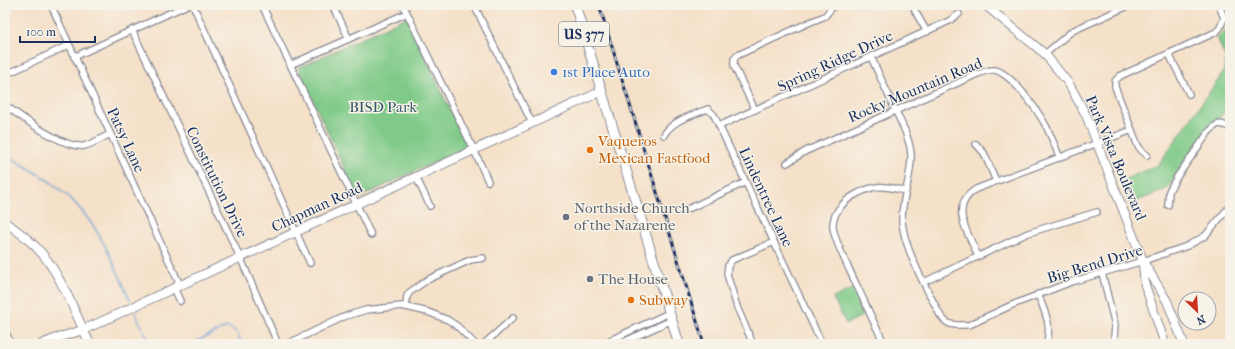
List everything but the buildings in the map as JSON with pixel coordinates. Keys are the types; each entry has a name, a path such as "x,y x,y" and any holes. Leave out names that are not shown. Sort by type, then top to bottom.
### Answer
{"main road":[{"name":"US 377","path":"575,5 679,344"}],"street":[{"name":"Patsy Lane","path":"51,5 177,286 180,301"},
{"path":"74,56 187,5"},
{"path":"193,5 297,231 310,263"},
{"path":"262,5 371,235"},
{"path":"333,5 349,39"},
{"path":"403,5 488,181"},
{"path":"474,5 532,123"},
{"path":"755,110 734,66 734,59 738,55 825,16 834,5"},
{"path":"914,5 915,11 927,32"},
{"name":"Park Vista Boulevard","path":"985,5 995,7 1045,54 1069,84 1086,115 1143,261 1167,300 1184,344"},
{"path":"1045,54 1072,31 1130,5"},
{"path":"1147,155 1138,146 1115,87 1115,81 1120,76 1216,32 1223,23 1224,18 1219,5"},
{"path":"290,65 407,13"},
{"name":"Spring Ridge Drive","path":"719,126 949,22 959,14"},
{"name":"Constitution Drive","path":"132,30 240,257 278,344"},
{"path":"5,75 69,45"},
{"path":"1169,54 1189,94"},
{"path":"871,57 905,131 909,144 911,164 902,209 904,231 914,260 924,282 1028,233 1097,212"},
{"name":"Rocky Mountain Road","path":"787,163 806,151 987,70 994,70 1004,74 1014,83 1040,115 1060,158"},
{"name":"Chapman Road","path":"42,344 83,330 602,91"},
{"path":"5,105 54,137 69,144 84,146 110,134"},
{"name":"Lindentree Lane","path":"664,135 667,129 675,123 708,108 714,115 822,344"},
{"path":"1168,205 1169,191 1177,176 1212,128 1218,124 1223,124 1230,128"},
{"path":"978,256 962,219 962,205 969,194 976,189 996,181 1132,130"},
{"path":"976,144 984,153 996,181"},
{"path":"416,177 430,206"},
{"path":"688,209 746,182"},
{"path":"885,344 846,261 832,226 837,211 842,204 847,199 861,191 878,186 884,186 905,191"},
{"name":"Big Bend Drive","path":"924,282 940,315 945,321 956,325 969,325 1038,294 1071,282 1143,261 1196,241 1205,236 1213,228 1230,206"},
{"path":"5,222 24,235 45,257 62,285 90,344"},
{"path":"753,344 737,307 727,274 728,266 732,260 774,242"},
{"path":"406,307 410,292 427,280 470,260 483,258"},
{"name":"Park Vista Boulevard","path":"1143,261 1145,285 1153,313 1165,344"},
{"path":"1102,273 1115,324 1114,338"},
{"path":"1038,294 1049,324 1050,331 1046,344"},
{"path":"287,344 346,316 366,310 394,307 406,307 428,312 448,320 476,344"},
{"path":"602,344 623,334 670,317"},
{"path":"619,344 670,317"},
{"path":"484,344 513,318"},
{"path":"5,330 11,344"},
{"path":"623,334 626,341"}],"green space":[{"name":"BISD Park","path":"407,17 467,147 358,198 298,68"},
{"path":"1230,23 1230,104 1220,117 1209,127 1179,169 1167,189 1130,204 1121,181 1158,165 1223,73 1226,59 1217,37 1226,30"},
{"path":"856,287 868,313 846,324 833,298"}],"waterway":[{"path":"5,154 56,186 81,210 105,246 130,300"},
{"path":"135,312 145,334 153,344"},
{"path":"191,344 227,327 235,331 242,344"}],"railway":[{"path":"599,5 704,344"}],"place":[{"name":"1st Place Auto","path":"554,72"},
{"name":"Vaqueros Mexican Fastfood","path":"590,150"},
{"name":"Northside Church of the Nazarene","path":"566,217"},
{"name":"The House","path":"590,279"},
{"name":"Subway","path":"631,300"}]}
